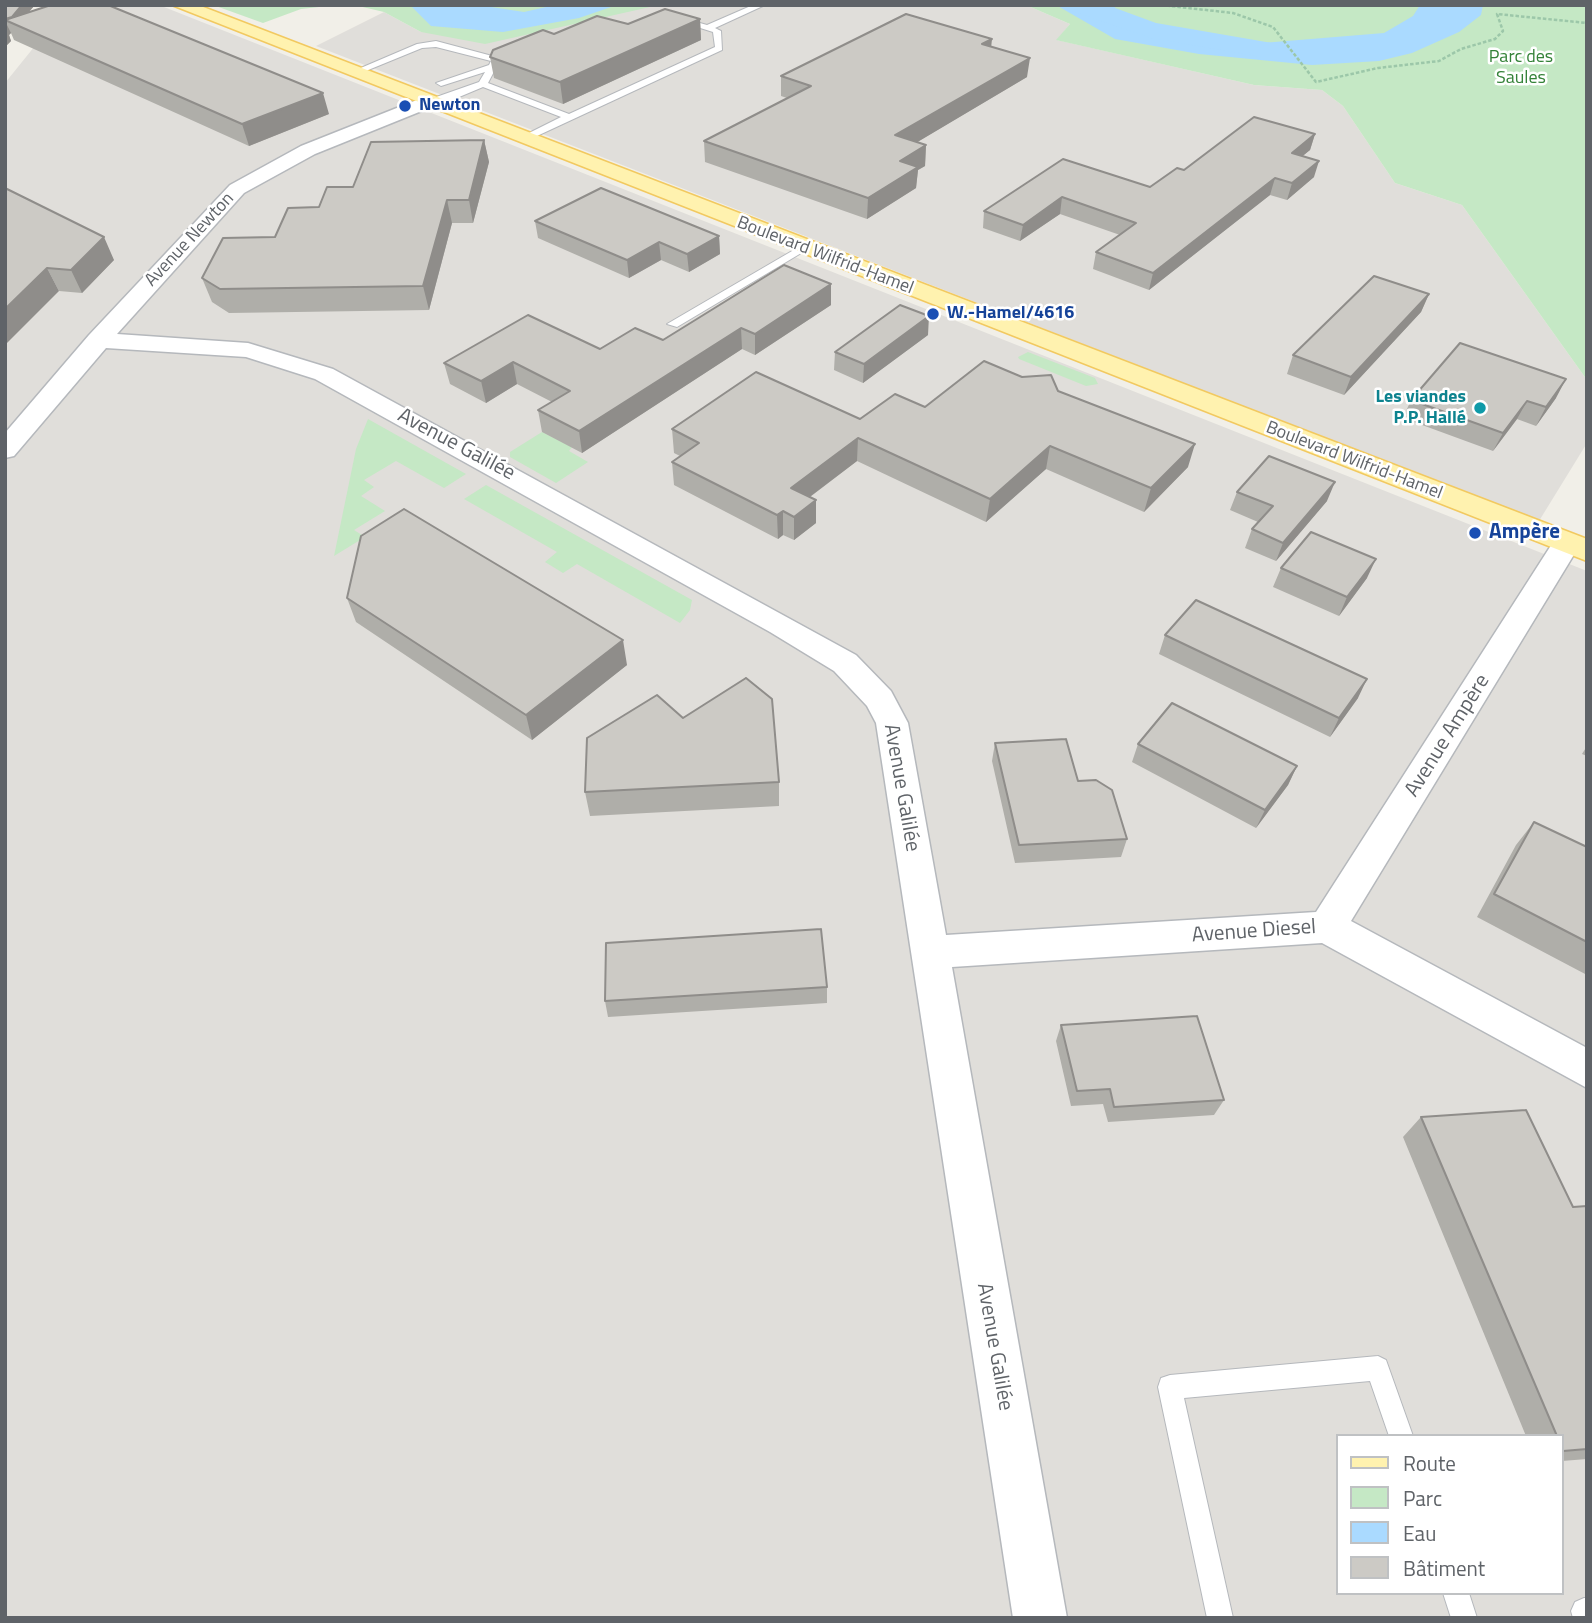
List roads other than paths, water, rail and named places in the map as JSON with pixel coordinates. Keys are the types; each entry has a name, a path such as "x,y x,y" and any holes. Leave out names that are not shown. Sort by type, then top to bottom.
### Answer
{"main road":[{"name":"Boulevard Wilfrid-Hamel","path":"181,5 353,73 434,92 524,139 1577,547"}],"street":[{"name":"Avenue Newton","path":"5,450 98,340 237,189 262,173 434,92"},
{"name":"Avenue Galilée","path":"98,340 248,351 324,374 496,466 845,663 880,699 892,723 1040,1618"},
{"name":"Avenue Ampère","path":"1327,927 1577,547"},
{"name":"Avenue Diesel","path":"928,952 1327,927 1587,1069"}],"lane":[{"path":"707,28 761,5"},
{"path":"524,139 719,48 717,31 673,17"},
{"path":"353,73 420,46 436,44 494,64"},
{"path":"434,92 519,52"},
{"path":"434,92 452,97 483,85 494,64"},
{"path":"483,85 569,117"},
{"path":"673,324 804,247"},
{"path":"1220,1618 1170,1387 1378,1368 1400,1434"},
{"path":"1457,1595 1464,1618"},
{"path":"1587,1611 1584,1611 1587,1618"}],"water":[{"path":"410,5 478,5 524,12 555,5 617,5 579,18 503,32 431,26"},
{"path":"1056,5 1114,5 1121,23 1177,36 1250,44 1384,33 1413,16 1420,5 1483,5 1481,15 1459,32 1412,53 1379,61 1312,65 1199,54 1115,39"}],"waterway":[{"path":"1081,5 1151,30 1262,49"}],"place":[{"name":"Newton","path":"405,106"},
{"name":"W.-Hamel/4616","path":"933,314"},
{"name":"Les viandes P.P. Hallé","path":"1480,408"},
{"name":"Ampère","path":"1475,533"}],"park label":[{"name":"Parc des Saules","path":"1521,68"}]}
